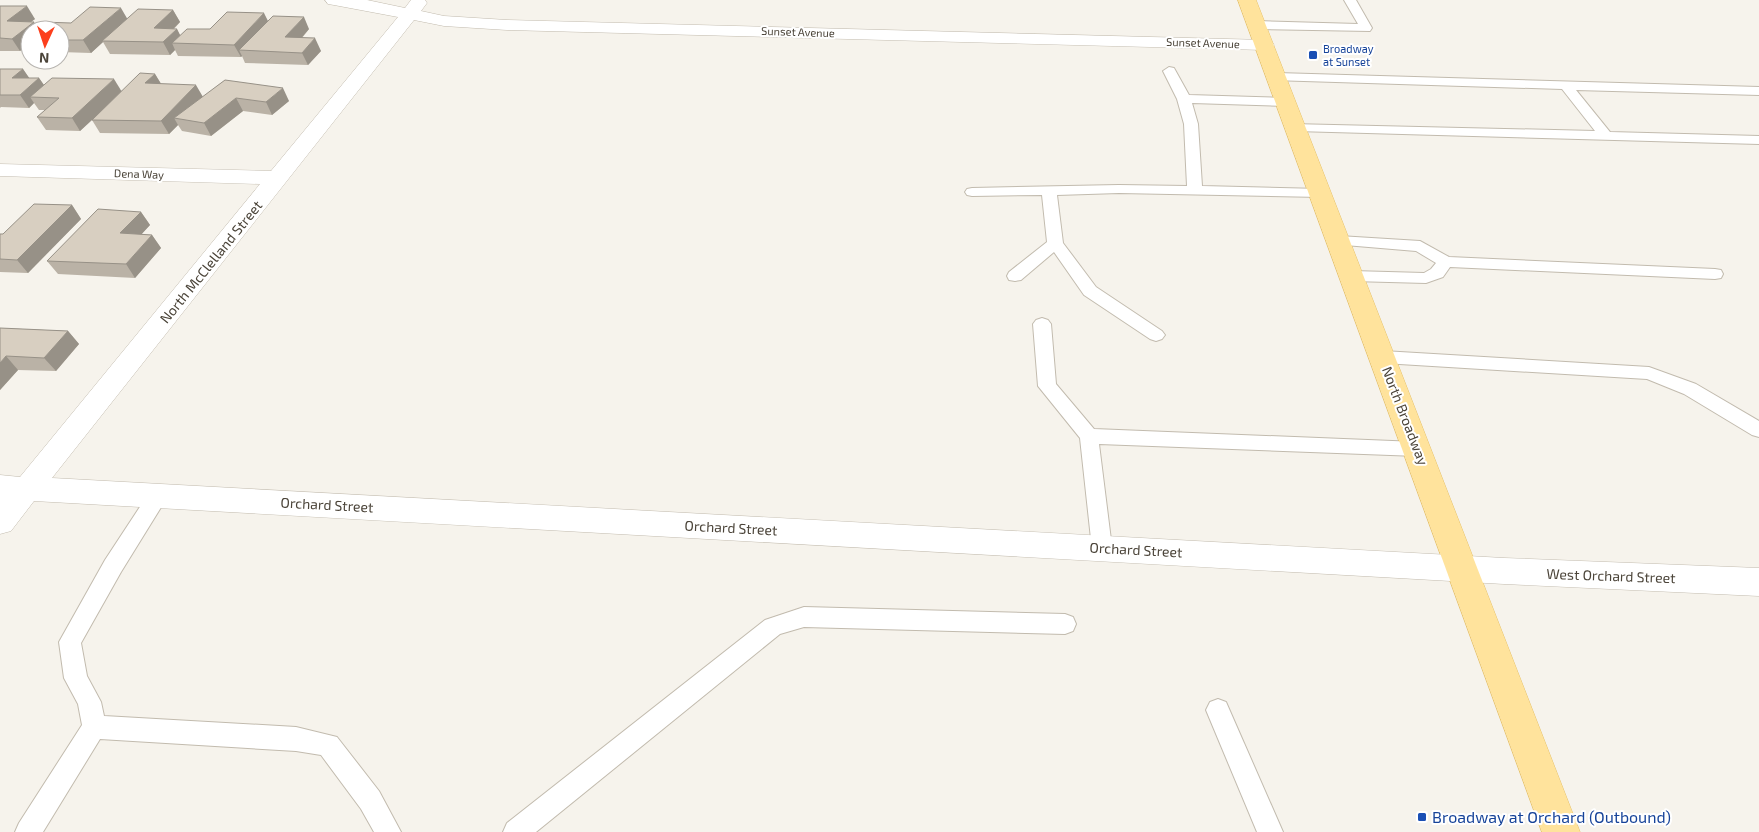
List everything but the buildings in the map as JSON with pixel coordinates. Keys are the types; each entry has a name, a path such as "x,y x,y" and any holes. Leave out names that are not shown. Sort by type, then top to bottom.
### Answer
{"main road":[{"name":"North Broadway","path":"1247,0 1561,832"}],"street":[{"name":"Sunset Avenue","path":"334,0 361,4 415,7 444,21 507,25 1261,35"},
{"name":"North McClelland Street","path":"0,522 13,488 278,178 415,7"},
{"name":"Dena Way","path":"0,170 278,178"},
{"name":"Orchard Street","path":"13,488 1462,568"},
{"name":"West Orchard Street","path":"1462,568 1759,582"}],"lane":[{"path":"1261,35 1366,28 1350,0"},
{"path":"1169,71 1184,99 1191,124 1195,190"},
{"path":"1566,86 1606,136"},
{"path":"1286,102 1566,86 1759,91"},
{"path":"1184,99 1286,102 1606,136 1759,140"},
{"path":"972,192 1119,189 1321,192"},
{"path":"1049,190 1055,243 1090,291 1156,336"},
{"path":"1338,241 1420,246 1446,262 1715,274"},
{"path":"1015,276 1055,243"},
{"path":"1352,276 1426,278 1437,273 1446,262"},
{"path":"1042,324 1047,386 1089,436 1102,548"},
{"path":"1383,357 1648,373 1690,388 1759,430"},
{"path":"1089,436 1417,449"},
{"path":"28,832 94,727 89,702 76,678 70,642 113,566 158,496"},
{"path":"516,832 774,627 804,617 1065,624"},
{"path":"1218,710 1270,832"},
{"path":"94,727 296,739 328,745 370,800 388,832"}],"place":[{"name":"Broadway at Sunset","path":"1313,55"},
{"name":"Broadway at Orchard (Outbound)","path":"1422,817"}]}
